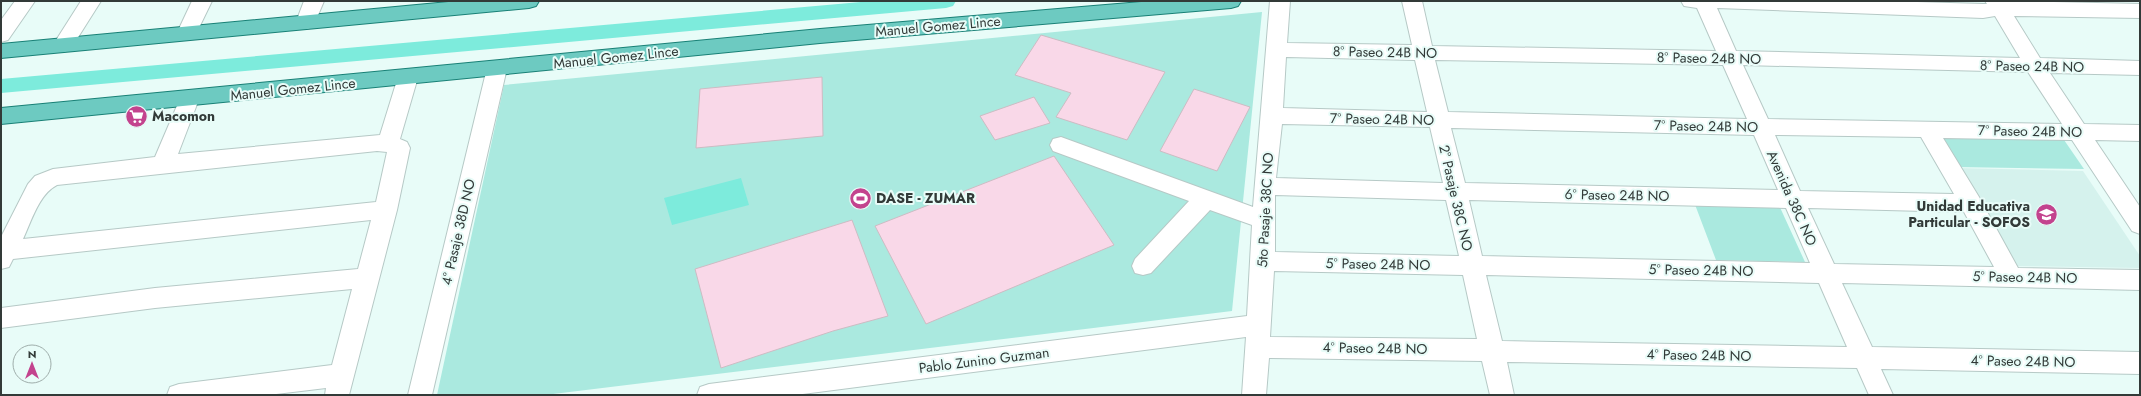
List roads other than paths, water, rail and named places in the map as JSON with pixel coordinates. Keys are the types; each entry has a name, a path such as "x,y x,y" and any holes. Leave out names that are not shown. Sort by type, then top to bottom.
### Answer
{"main road":[{"path":"1,51 306,22 426,6 529,1"},
{"name":"Manuel Gomez Lince","path":"1,116 189,99 820,36 1231,1"}],"street":[{"path":"1,35 25,1"},
{"path":"63,45 91,1"},
{"path":"187,33 202,1"},
{"path":"306,22 314,1"},
{"name":"5to Pasaje 38C NO","path":"1254,395 1263,261 1262,219 1264,186 1272,116 1280,1"},
{"name":"2° Pasaje 38C NO","path":"1412,1 1502,395"},
{"path":"1691,1 1975,10 1998,5 2140,11"},
{"name":"Avenida 38C NO","path":"1704,1 1881,395"},
{"path":"1998,5 2034,65 2079,132 2133,204 2140,225"},
{"name":"8° Paseo 24B NO","path":"1277,50 1729,58 2140,68"},
{"name":"4° Pasaje 38D NO","path":"420,395 496,68"},
{"path":"388,143 408,77"},
{"path":"163,164 189,99"},
{"name":"7° Paseo 24B NO","path":"1272,116 1761,127 2140,133"},
{"path":"1927,130 1971,202 2011,277"},
{"path":"4,255 36,190 43,182 53,177 163,164 388,143 399,148 386,210 366,278 339,385 179,395"},
{"path":"1061,145 1262,219"},
{"name":"6° Paseo 24B NO","path":"1264,186 1455,192 1971,202"},
{"path":"1143,266 1198,206 1206,201 1212,201"},
{"path":"4,255 386,210"},
{"name":"5° Paseo 24B NO","path":"1263,261 2140,280"},
{"path":"1,318 155,298 366,278"},
{"name":"4° Paseo 24B NO","path":"1258,336 1466,349 1492,352 2140,363"},
{"name":"Pablo Zunino Guzman","path":"709,395 843,386 1258,336"}],"waterway":[{"path":"1,86 946,1"}],"place":[{"name":"Macomon","path":"137,116"},
{"name":"DASE - ZUMAR","path":"861,198"},
{"name":"Unidad Educativa Particular - SOFOS","path":"2046,214"}]}
